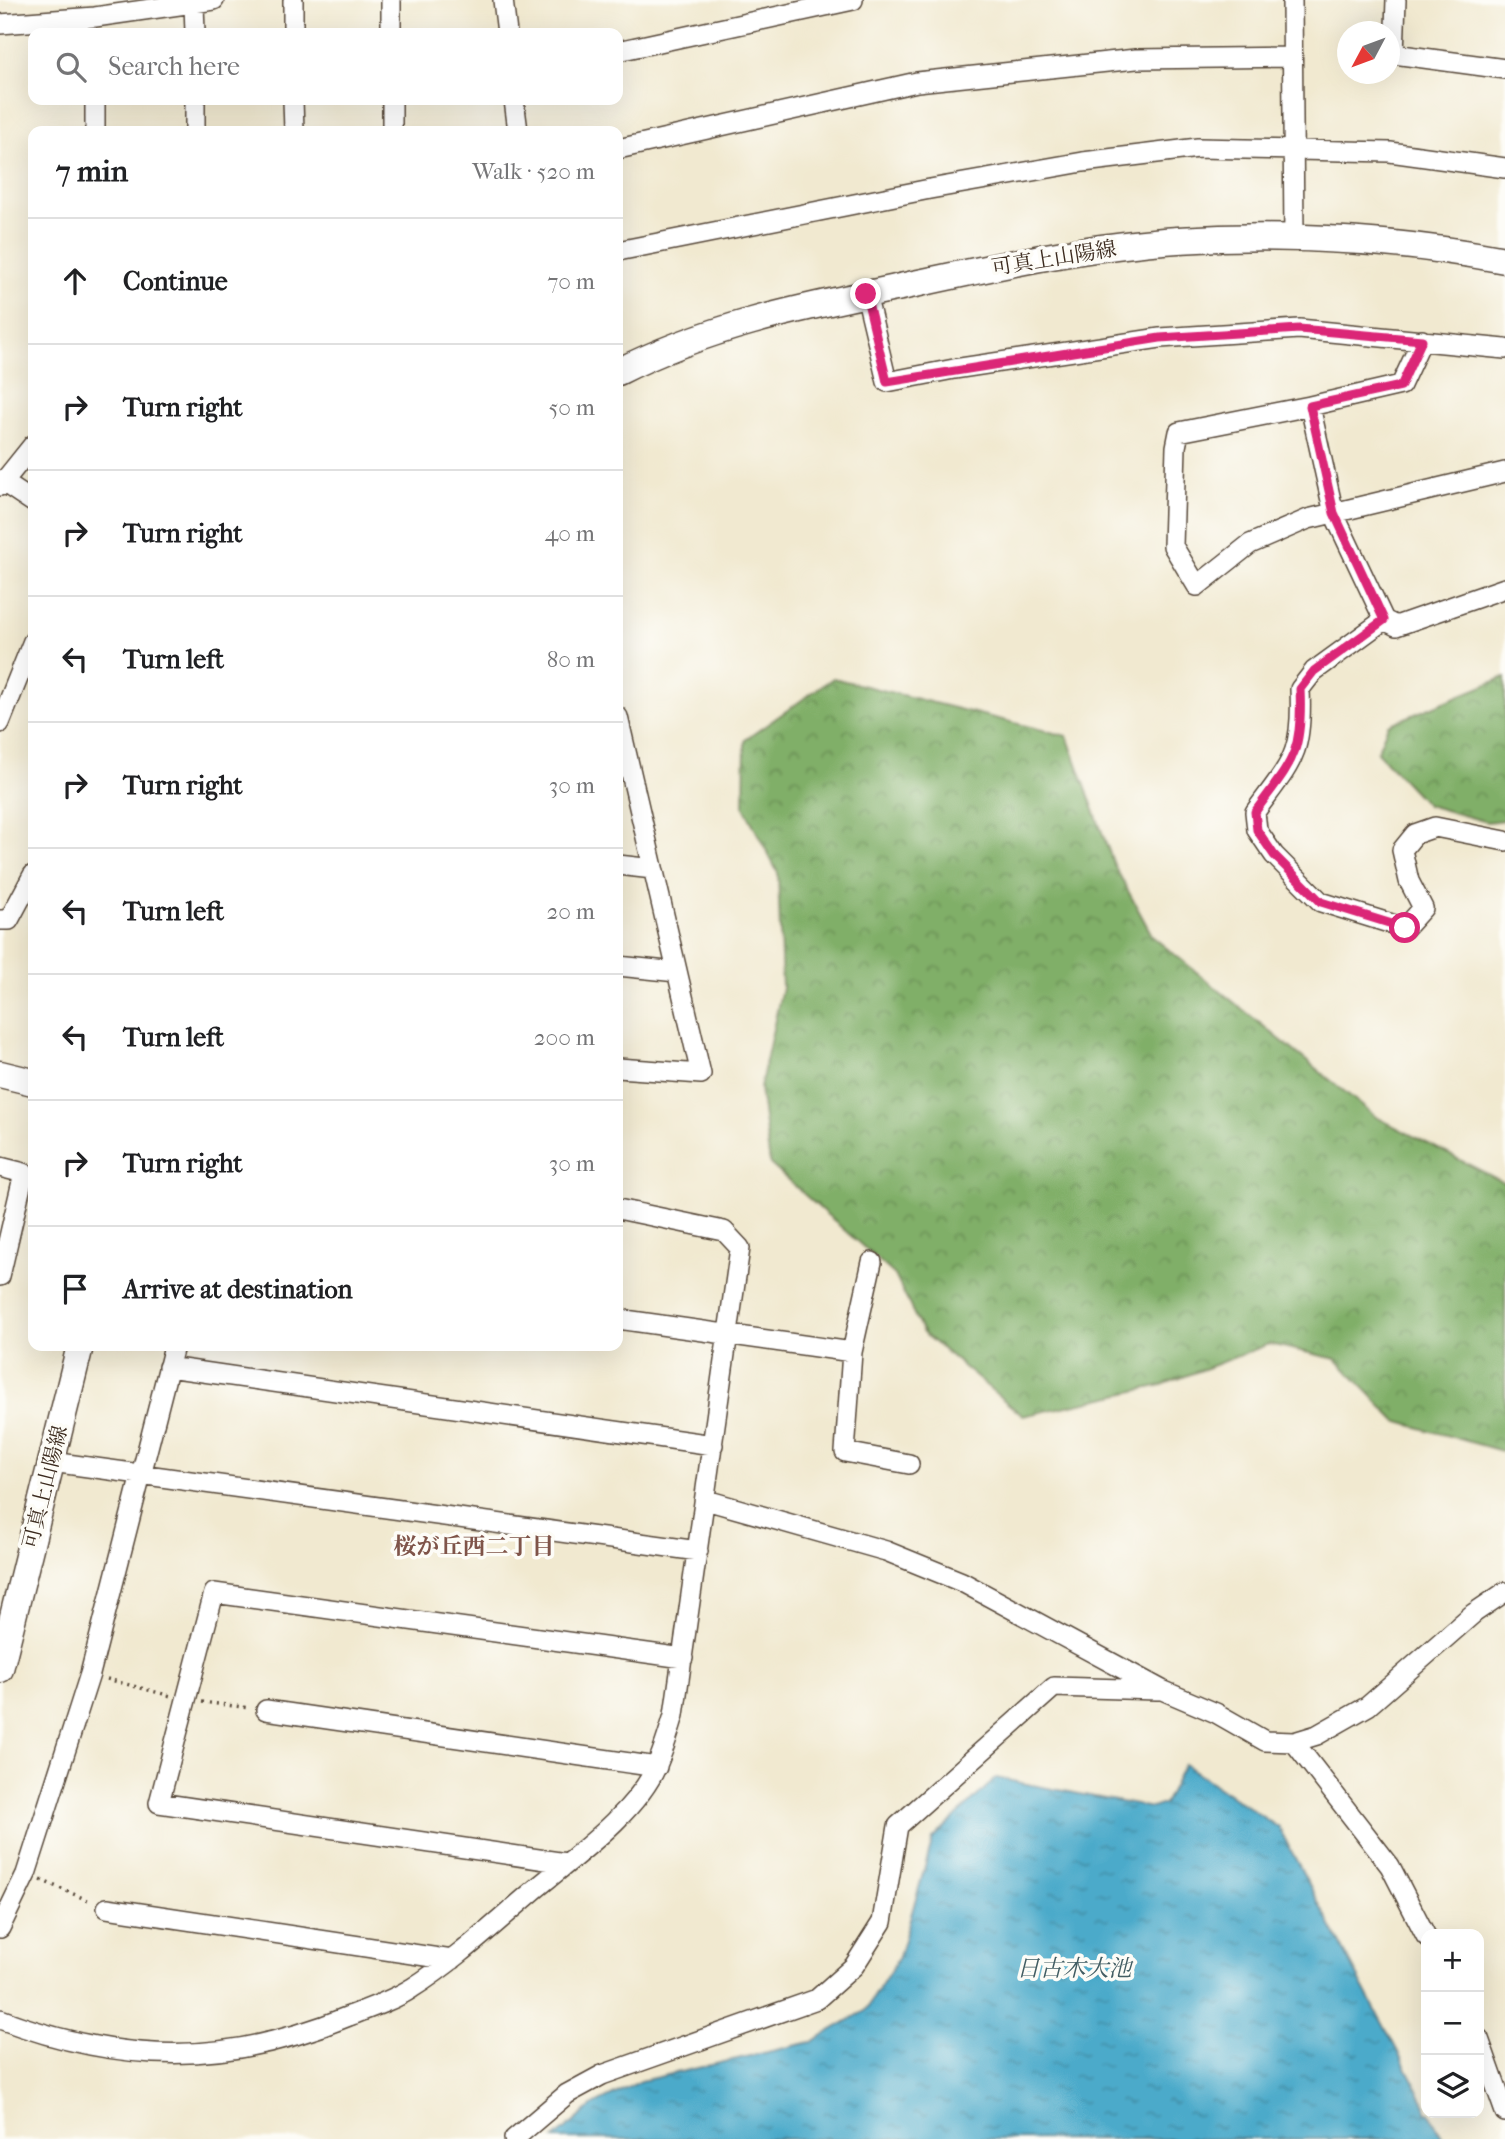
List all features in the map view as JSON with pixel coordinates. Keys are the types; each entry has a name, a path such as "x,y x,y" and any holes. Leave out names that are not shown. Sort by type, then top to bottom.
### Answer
{"main road":[{"name":"可真上山陽線","path":"623,370 683,342 806,305 1099,249 1177,240 1294,237 1455,250 1505,260"},
{"path":"0,1074 28,1081"},
{"name":"可真上山陽線","path":"0,1669 79,1351"}],"street":[{"path":"0,24 95,25 214,0"},
{"path":"293,0 293,28"},
{"path":"391,0 391,28"},
{"path":"503,0 506,28"},
{"path":"623,50 853,0"},
{"path":"1292,0 1290,57 1294,237"},
{"path":"1396,0 1394,54 1505,69"},
{"path":"194,4 195,28"},
{"path":"623,148 917,82 1136,59 1290,57"},
{"path":"95,105 96,126"},
{"path":"195,105 195,126"},
{"path":"293,105 294,126"},
{"path":"392,105 392,126"},
{"path":"515,105 517,126"},
{"path":"623,250 1083,162 1198,148 1390,152 1505,168"},
{"path":"866,294 887,382 1160,338 1299,329 1505,349"},
{"path":"1422,340 1401,386 1179,432 1176,447 1173,546 1196,586 1250,544 1308,519 1505,472"},
{"path":"1310,406 1334,513 1384,620 1396,626 1505,588"},
{"path":"28,451 1,482 28,499"},
{"path":"1384,620 1314,671 1300,689 1302,729 1293,759 1255,812 1257,830 1274,855 1321,902 1405,928 1423,908 1409,881 1402,849 1415,834 1435,827 1505,841"},
{"path":"0,723 28,653"},
{"path":"623,740 701,1074 623,1068"},
{"path":"623,866 653,869"},
{"path":"0,920 9,920 28,884"},
{"path":"623,967 677,972"},
{"path":"0,1167 24,1173 0,1276"},
{"path":"0,2019 44,2036 133,2053 222,2052 299,2037 410,1990 452,1960 566,1863 638,1796 657,1767 674,1715 730,1335 740,1248 724,1231 623,1210"},
{"path":"872,1262 852,1352 845,1451 909,1464"},
{"path":"623,1320 852,1352"},
{"path":"0,1928 26,1874 90,1674 173,1351"},
{"path":"168,1367 713,1445"},
{"path":"52,1462 698,1551"},
{"path":"706,1500 886,1550 962,1582 1162,1690 1216,1713 1265,1741 1294,1742 1317,1735 1368,1706 1474,1613 1505,1592"},
{"path":"566,1863 159,1803 214,1593 683,1658"},
{"path":"514,2139 567,2094 602,2075 817,1999 854,1966 881,1922 898,1825 1054,1687 1162,1690"},
{"path":"266,1710 657,1767"},
{"path":"1294,1742 1390,1866 1422,1929"},
{"path":"107,1908 452,1960"},
{"path":"1484,2053 1505,2112"}],"path":[{"path":"26,1874 107,1908"}],"green space":[{"path":"1505,677 1505,820 1487,822 1427,805 1377,752 1388,725"},
{"path":"833,678 1067,736 1114,865 1153,937 1376,1117 1505,1183 1505,1452 1396,1421 1336,1359 1269,1344 1162,1385 1023,1416 923,1333 895,1275 770,1164 760,1088 782,988 778,873 744,807 745,740"}],"water":[{"name":"日古木大池","path":"1184,1764 1279,1828 1421,2096 1421,2118 1432,2118 1443,2139 554,2139 595,2104 641,2081 811,2042 865,2011 899,1957 933,1839 996,1778 1152,1808 1164,1804"}],"district":[{"name":"桜が丘西二丁目","path":"474,1546"}],"route":[{"path":"866,294 887,382 954,369 1160,338 1299,329 1422,340 1401,386 1310,406 1334,513 1384,620 1314,671 1300,689 1302,729 1293,759 1255,812 1257,830 1274,855 1321,902 1405,928"}]}
